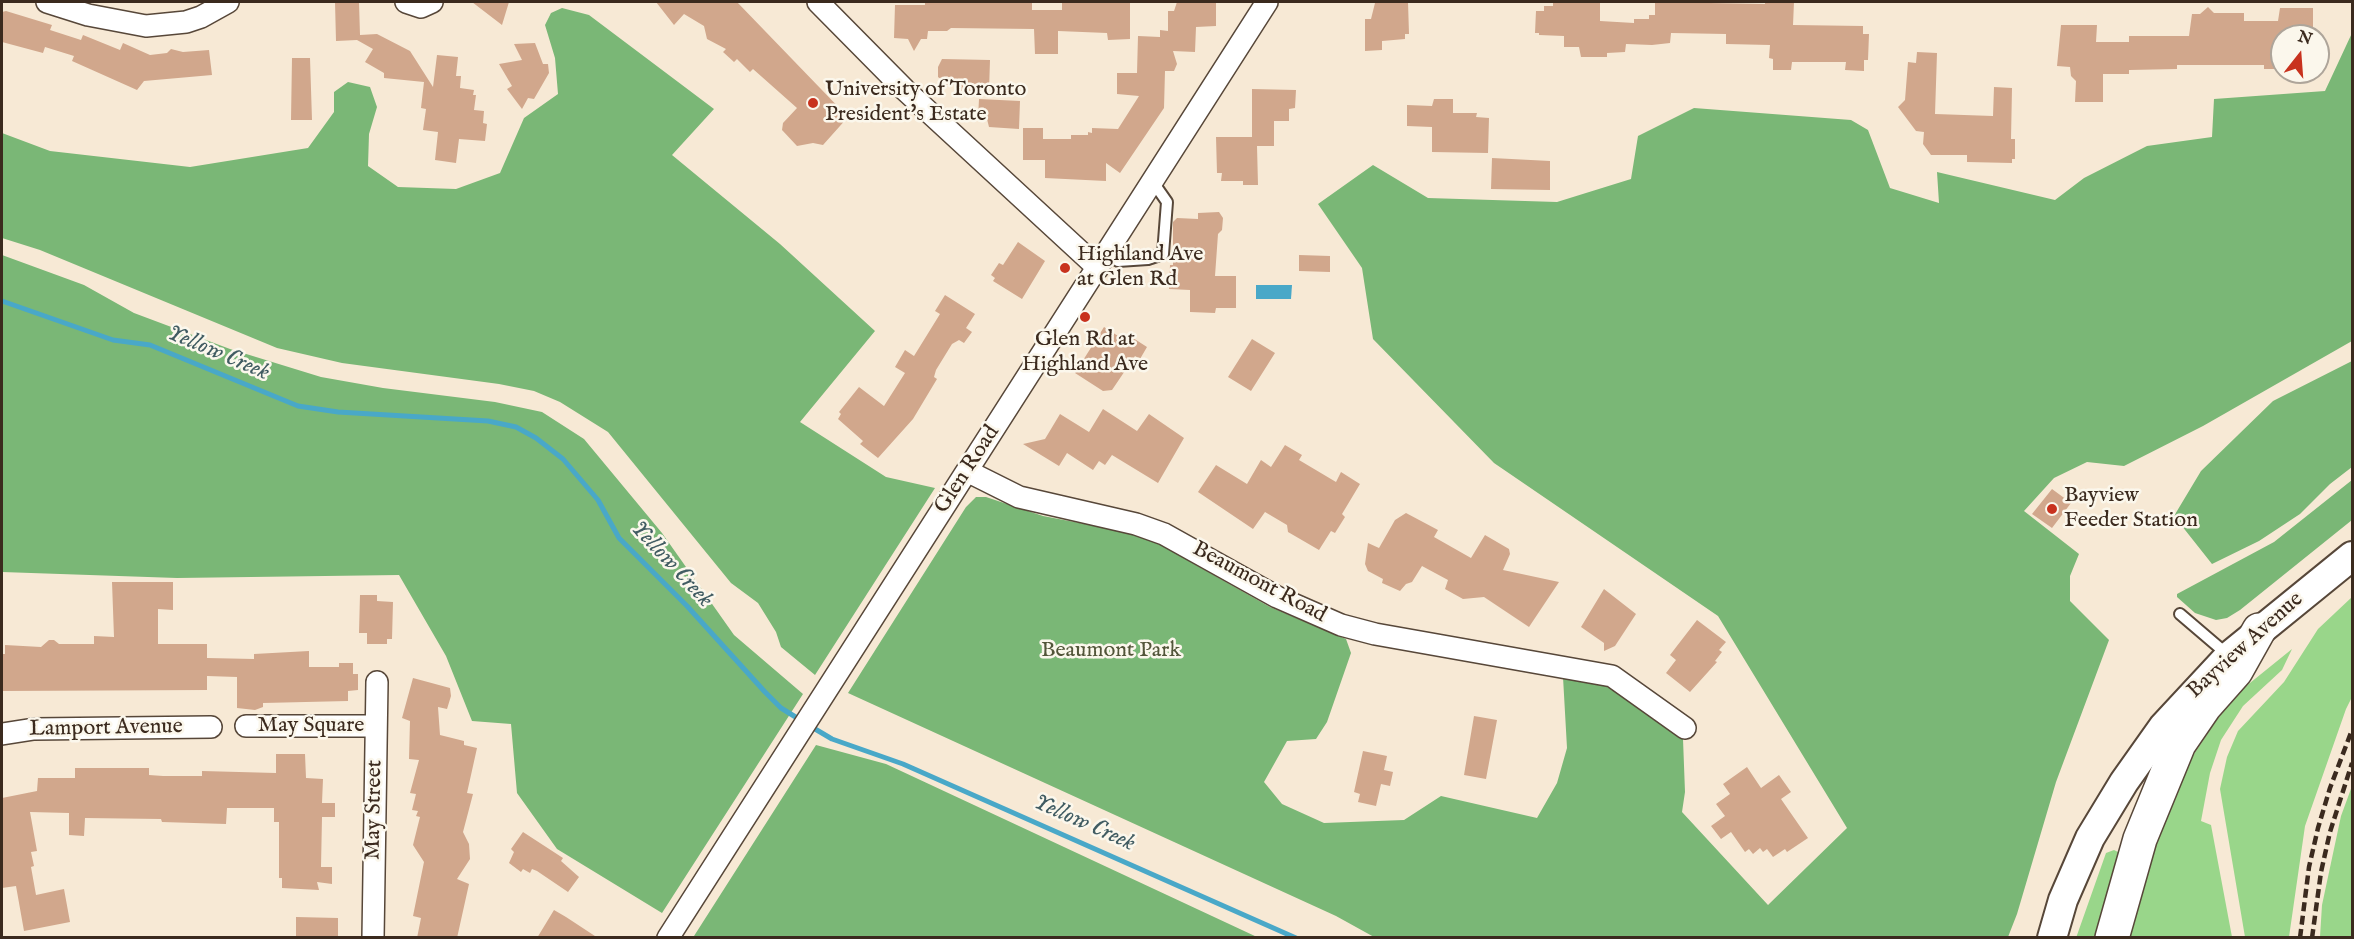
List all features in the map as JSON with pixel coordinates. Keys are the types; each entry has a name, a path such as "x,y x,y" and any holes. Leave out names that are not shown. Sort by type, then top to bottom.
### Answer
{"main road":[{"name":"Bayview Avenue","path":"2052,938 2076,868 2118,790 2163,727 2229,656 2352,556"},
{"path":"2112,938 2140,839 2179,744 2205,706 2236,671 2259,630"}],"street":[{"path":"47,2 88,15 146,26 186,22 201,17 228,2"},
{"path":"406,2 421,7 432,2"},
{"path":"818,2 905,90 1103,260"},
{"name":"Glen Road","path":"672,931 1267,2"},
{"name":"Beaumont Road","path":"967,471 1019,496 1136,524 1164,534 1277,597 1341,625 1375,634 1612,675 1685,728"},
{"name":"May Street","path":"373,938 377,681"},
{"name":"May Square","path":"246,726 376,726"},
{"name":"Lamport Avenue","path":"2,734 74,728 211,727"}],"lane":[{"path":"1103,260 1148,259 1163,254 1167,202 1153,182"},
{"path":"2180,614 2229,656"}],"green space":[{"path":"562,8 589,15 714,109 672,155 780,244 875,331 800,422 886,477 935,488 815,675 781,647 776,632 758,603 731,583 608,432 560,402 534,391 499,384 342,363 277,348 40,250 2,238 2,133 50,151 190,167 308,148 334,112 334,92 348,82 370,87 377,107 369,134 368,166 398,187 456,189 500,173 524,118 558,94 555,58 545,25 551,13"},
{"name":"Beaumont Park","path":"2352,33 2352,341 2203,426 2124,466 2087,462 2054,478 2024,511 2079,554 2070,576 2070,601 2109,640 2056,782 2008,937 1374,937 1336,916 848,693 966,507 976,497 986,497 1043,516 1132,533 1170,547 1194,564 1270,607 1346,639 1351,653 1327,722 1316,739 1287,741 1264,782 1282,804 1324,823 1404,820 1441,796 1537,818 1557,783 1567,748 1563,677 1602,683 1626,694 1683,739 1685,792 1682,812 1768,905 1847,828 1718,616 1494,463 1373,339 1362,268 1318,204 1373,165 1428,198 1557,202 1631,179 1638,136 1694,108 1851,120 1868,130 1890,188 1939,203 1937,172 2055,200 2084,178 2147,146 2212,137 2214,99 2325,91"},
{"path":"2,255 84,285 134,313 230,349 321,377 383,388 495,402 542,412 584,439 662,533 734,635 803,694 662,913 557,849 517,793 511,724 472,721 446,656 399,575 177,578 2,572"},
{"path":"2352,361 2352,467 2330,484 2300,514 2259,541 2212,564 2174,516 2201,471 2273,401"},
{"path":"2352,480 2352,520 2240,610 2227,618 2216,620 2195,613 2177,597 2177,594 2274,542"},
{"path":"2352,597 2352,697 2305,826 2289,937 2245,937 2220,789 2227,757 2238,731 2284,682 2318,629"},
{"path":"2292,649 2282,670 2243,706 2221,740 2210,773 2201,821 2211,825 2232,937 2130,938 2167,806 2188,763 2218,718 2245,687"},
{"path":"816,745 886,764 1257,937 694,936"},
{"path":"2352,786 2352,937 2320,937 2322,905 2341,816"},
{"path":"2114,850 2122,854 2097,937 2076,938 2106,853"}],"water":[{"path":"1256,285 1292,285 1291,299 1256,299"}],"building":[{"path":"335,2 359,2 360,35 377,34 410,51 433,87 437,55 458,57 456,76 461,76 460,88 474,90 473,95 476,95 474,110 484,111 483,123 487,124 485,141 459,139 456,163 435,160 438,132 423,130 426,109 421,108 424,82 384,78 384,73 365,62 373,49 357,40 336,41"},
{"path":"472,2 509,2 502,25"},
{"path":"656,2 737,2 848,117 823,145 813,143 797,146 782,130 783,123 797,108 753,69 750,72 737,59 734,62 723,52 726,49 707,39 704,26 684,14 674,25"},
{"path":"925,2 1032,2 1032,10 1062,10 1062,2 1130,2 1130,39 1108,40 1107,33 1058,31 1058,54 1035,54 1034,29 951,28 947,31 928,31 927,39 921,39 914,51 908,39 894,38 895,5 925,5"},
{"path":"1177,2 1216,2 1216,26 1196,27 1195,52 1173,51 1177,64 1174,71 1165,71 1164,108 1120,173 1106,163 1106,181 1045,178 1045,160 1023,160 1023,128 1043,128 1043,139 1071,139 1071,135 1092,133 1092,128 1118,129 1139,96 1117,94 1117,73 1137,73 1138,36 1160,37 1160,30 1168,31 1168,11 1174,11"},
{"path":"1408,2 1409,34 1405,34 1405,39 1382,41 1382,50 1365,51 1365,19 1371,19 1375,3"},
{"path":"1553,2 1600,2 1600,21 1634,23 1634,19 1649,19 1649,15 1655,15 1655,2 1765,4 1765,2 1794,2 1793,25 1863,26 1863,34 1869,34 1868,60 1864,60 1864,71 1845,70 1846,62 1792,62 1791,70 1773,70 1773,59 1769,58 1770,45 1726,44 1726,34 1671,33 1670,43 1626,44 1625,52 1607,53 1607,57 1581,57 1579,47 1564,47 1564,36 1535,33 1536,11 1544,11 1544,6 1553,6"},
{"path":"2208,7 2214,13 2244,13 2244,21 2278,21 2280,8 2313,8 2313,24 2270,24 2270,69 2264,69 2264,65 2177,65 2177,69 2129,70 2129,74 2103,74 2103,102 2075,102 2076,81 2071,76 2070,67 2057,66 2061,25 2097,25 2096,42 2129,42 2129,36 2189,36 2192,14 2200,14"},
{"path":"6,11 52,25 50,30 81,40 83,35 120,50 123,43 150,55 167,53 171,49 183,52 209,50 212,75 144,81 137,90 72,61 74,56 45,47 43,53 2,42 2,12"},
{"path":"535,43 543,64 548,64 549,73 534,99 528,98 522,109 507,89 512,86 499,64 522,60 514,44"},
{"path":"1917,52 1937,53 1935,114 1993,116 1994,87 2012,88 2011,139 2015,139 2015,159 2012,159 2012,163 1967,162 1967,155 1931,155 1923,144 1924,132 1916,131 1898,107 1905,100 1908,62 1916,63"},
{"path":"292,58 310,58 312,120 291,120"},
{"path":"942,59 990,60 989,91 955,91 955,85 942,85 942,80 938,77 938,67"},
{"path":"1252,89 1296,90 1295,108 1289,109 1289,121 1274,121 1274,146 1257,146 1258,185 1243,185 1243,181 1221,181 1222,173 1217,173 1216,137 1252,137"},
{"path":"979,99 1020,101 1019,129 989,127 987,119 978,119"},
{"path":"1434,99 1453,99 1453,113 1477,113 1476,117 1489,118 1488,153 1432,152 1432,127 1407,126 1407,105 1432,106"},
{"path":"1492,158 1550,161 1550,190 1491,189"},
{"path":"1219,212 1223,218 1222,230 1218,234 1215,276 1236,276 1236,308 1216,308 1215,313 1190,312 1190,290 1169,289 1170,265 1173,265 1173,222 1177,218 1198,219 1198,213"},
{"path":"1018,242 1045,261 1022,299 993,281 995,278 991,275 999,263 1003,265"},
{"path":"1299,255 1330,256 1330,272 1299,271"},
{"path":"945,295 975,314 966,328 972,332 964,343 959,340 952,344 936,370 934,377 937,379 913,419 878,458 860,444 863,441 838,419 841,414 839,412 859,387 884,406 905,373 895,367 905,350 914,356 940,314 935,311"},
{"path":"1104,327 1129,343 1133,338 1147,347 1140,359 1135,356 1112,390 1103,391 1075,373"},
{"path":"1252,339 1275,353 1251,391 1228,377"},
{"path":"1103,409 1137,431 1149,414 1184,438 1158,483 1112,455 1105,465 1099,461 1093,470 1067,453 1059,466 1023,444 1045,439 1060,414 1089,432"},
{"path":"1285,445 1302,455 1299,460 1336,482 1341,472 1360,484 1342,514 1345,517 1335,533 1331,531 1319,550 1288,532 1287,525 1265,512 1253,529 1198,492 1216,465 1247,484 1261,460 1271,467"},
{"name":"Bayview Feeder Station","path":"2052,489 2071,503 2052,528 2032,514"},
{"path":"1406,513 1438,530 1434,537 1471,558 1485,535 1509,549 1510,554 1503,570 1559,582 1529,627 1484,597 1463,599 1445,589 1448,580 1422,566 1412,582 1406,584 1400,591 1382,583 1383,579 1368,571 1365,564 1368,543 1379,548 1395,520"},
{"path":"112,582 173,582 173,610 158,609 158,644 207,644 207,658 254,659 254,654 309,651 309,667 339,667 339,663 353,663 353,674 358,674 358,690 348,691 348,701 263,703 263,707 255,710 237,708 237,677 207,676 207,690 2,691 2,654 5,654 5,645 41,647 49,640 54,640 59,644 94,644 94,636 114,637"},
{"path":"1604,589 1636,614 1615,646 1604,651 1604,643 1581,627"},
{"path":"360,595 377,595 377,601 393,602 392,639 387,639 387,644 367,644 367,633 359,633"},
{"path":"1697,620 1726,642 1719,650 1722,652 1715,661 1717,662 1690,692 1666,673 1676,660 1670,655"},
{"path":"413,678 450,688 451,696 447,709 438,707 440,735 464,741 464,745 477,748 467,793 473,794 463,832 469,844 470,859 457,879 469,884 457,938 417,938 421,918 413,916 424,862 413,845 420,817 416,816 418,811 412,810 416,794 410,793 419,760 409,759 410,721 402,718"},
{"path":"1474,716 1497,720 1486,779 1464,775"},
{"path":"1363,751 1387,756 1384,770 1393,772 1390,786 1381,784 1376,806 1358,802 1360,794 1354,792"},
{"path":"276,754 305,754 306,778 323,779 322,803 335,803 335,817 322,817 321,867 332,867 332,884 317,882 319,890 282,888 282,878 279,878 279,822 274,822 274,808 227,808 226,824 162,822 161,819 85,818 84,836 69,835 69,813 30,812 37,851 31,852 36,895 64,889 70,922 24,931 16,886 2,888 2,798 37,791 38,778 75,778 75,768 149,768 149,775 163,776 202,776 202,771 276,773"},
{"path":"1747,767 1761,788 1779,775 1791,792 1781,799 1808,838 1787,852 1785,849 1773,857 1767,849 1763,852 1760,848 1753,854 1749,849 1745,852 1731,832 1721,839 1711,826 1725,816 1716,804 1730,794 1723,784"},
{"path":"523,832 563,858 561,861 579,877 568,892 537,871 532,869 530,873 523,869 521,872 509,863 514,852 511,849"},
{"path":"554,910 566,917 598,938 537,938"},
{"path":"296,917 338,918 338,937 296,936"}],"waterway":[{"name":"Yellow Creek","path":"2,301 113,340 150,345 298,406 338,412 488,421 516,427 536,438 563,459 598,500 619,538 687,606 765,692 781,708 802,721"},
{"name":"Yellow Creek","path":"810,726 832,739 903,764 1296,938"}],"railway":[{"path":"2300,938 2309,867 2318,828 2352,730"},
{"path":"2312,938 2321,872 2330,832 2352,763"}],"place":[{"name":"University of Toronto President's Estate","path":"813,103"},
{"name":"Highland Ave at Glen Rd","path":"1065,268"},
{"name":"Glen Rd at Highland Ave","path":"1085,317"},
{"name":"Bayview Feeder Station","path":"2052,509"}]}
